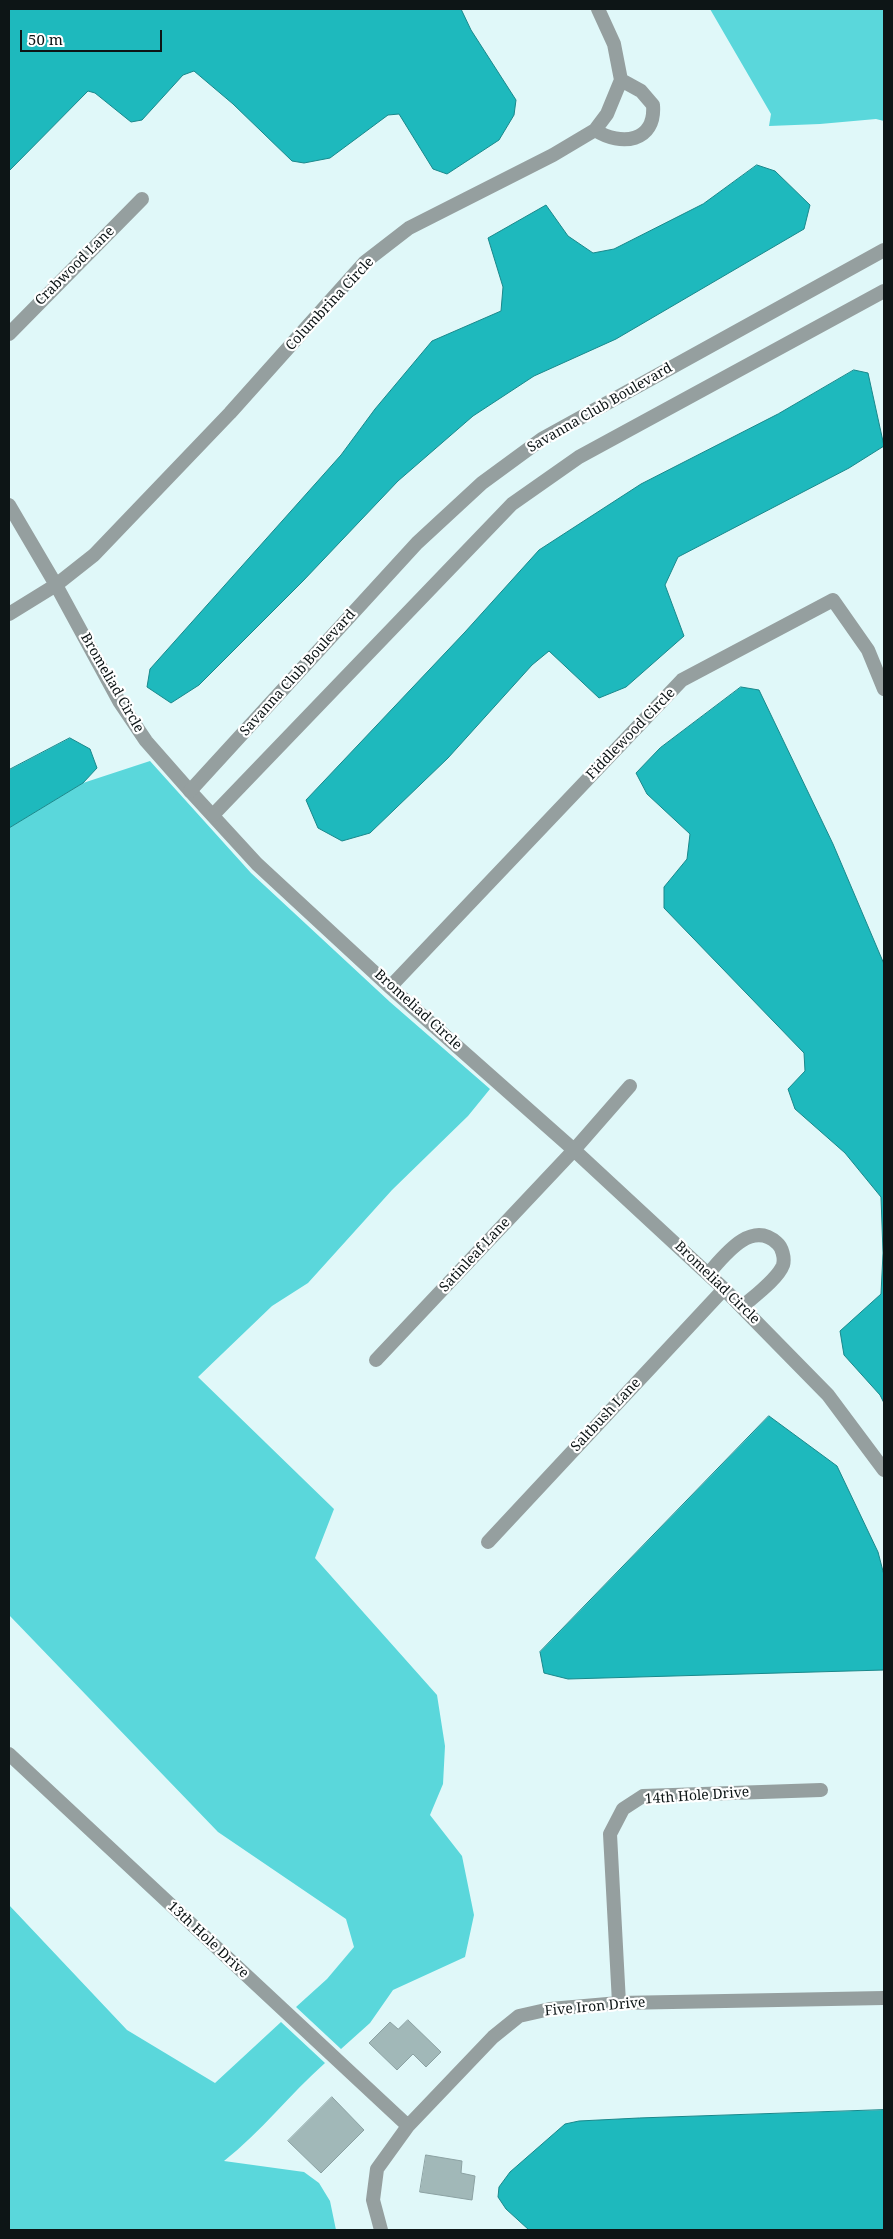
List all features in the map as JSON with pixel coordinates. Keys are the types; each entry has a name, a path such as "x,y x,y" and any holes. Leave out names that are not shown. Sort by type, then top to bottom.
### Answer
{"street":[{"path":"595,130 602,135 626,139 643,134 649,129 654,119 653,105 641,92 621,80 614,44 598,9"},
{"name":"Columbrina Circle","path":"9,614 56,585 101,548 230,413 365,262 409,228 553,155 595,130 607,114 621,80"},
{"name":"Crabwood Lane","path":"9,334 142,199"},
{"name":"Savanna Club Boulevard","path":"190,791 417,543 482,483 542,439 884,250"},
{"path":"213,815 512,504 579,458 884,291"},
{"name":"Bromeliad Circle","path":"9,505 56,585 119,701 146,741 190,791 257,864 390,987 574,1150 724,1289 828,1395 884,1470"},
{"name":"Fiddlewood Circle","path":"390,987 682,680 833,600 868,650 884,689"},
{"name":"Satinleaf Lane","path":"376,1360 574,1150 630,1086"},
{"path":"708,1274 739,1242 750,1236 772,1239 780,1245 783,1264 778,1272 742,1307"},
{"name":"Saltbush Lane","path":"488,1542 724,1289"},
{"name":"13th Hole Drive","path":"9,1754 408,2126"},
{"name":"14th Hole Drive","path":"619,2003 610,1834 623,1809 643,1796 821,1790"},
{"name":"Five Iron Drive","path":"381,2230 373,2200 377,2169 408,2126 493,2037 519,2016 550,2009 619,2003 884,1998"}],"shaded area":[{"path":"9,9 461,9 471,30 516,100 514,115 499,140 447,174 433,169 399,114 388,115 330,158 304,163 292,161 233,104 194,71 183,75 142,120 131,122 95,93 88,91 9,171"},
{"path":"710,9 884,9 884,121 876,119 769,126 771,114"},
{"path":"757,165 775,171 810,205 804,229 616,339 534,376 473,416 398,481 303,581 199,685 171,703 147,687 150,669 341,455 375,409 432,341 501,311 503,287 488,238 546,205 568,236 593,253 614,249 703,204"},
{"path":"854,370 868,373 884,446 849,468 678,557 665,585 684,636 626,687 599,698 549,651 532,665 448,758 370,833 342,841 318,828 306,800 465,632 539,550 641,484 778,414"},
{"path":"741,687 759,690 833,844 884,964 884,1403 880,1395 844,1355 840,1331 881,1294 883,1253 881,1197 845,1153 795,1109 788,1089 805,1071 804,1053 664,908 664,887 687,859 690,834 647,794 636,773 660,748"},
{"path":"70,738 90,749 97,768 83,783 9,828 9,770"},
{"path":"150,761 251,873 390,1002 490,1089 468,1116 392,1190 308,1283 272,1306 198,1377 334,1509 315,1558 437,1695 445,1746 443,1784 430,1815 462,1856 474,1915 465,1957 393,1990 370,2023 341,2049 296,2007 327,1979 354,1947 346,1919 218,1832 9,1615 9,828 83,783"},
{"path":"769,1416 837,1466 878,1552 884,1575 884,1670 568,1679 544,1673 540,1652"},
{"path":"9,1905 127,2030 215,2083 281,2022 325,2063 238,2150 224,2161 304,2172 319,2183 330,2201 336,2230 9,2230"},
{"path":"884,2110 884,2230 529,2230 506,2209 498,2197 499,2187 510,2172 565,2124 579,2121 639,2118"}],"building":[{"path":"408,2020 441,2052 426,2067 413,2054 397,2070 369,2043 390,2022 398,2029"},
{"path":"332,2097 364,2130 321,2173 288,2141"},
{"path":"426,2155 462,2161 461,2173 475,2176 472,2200 420,2192"}]}
